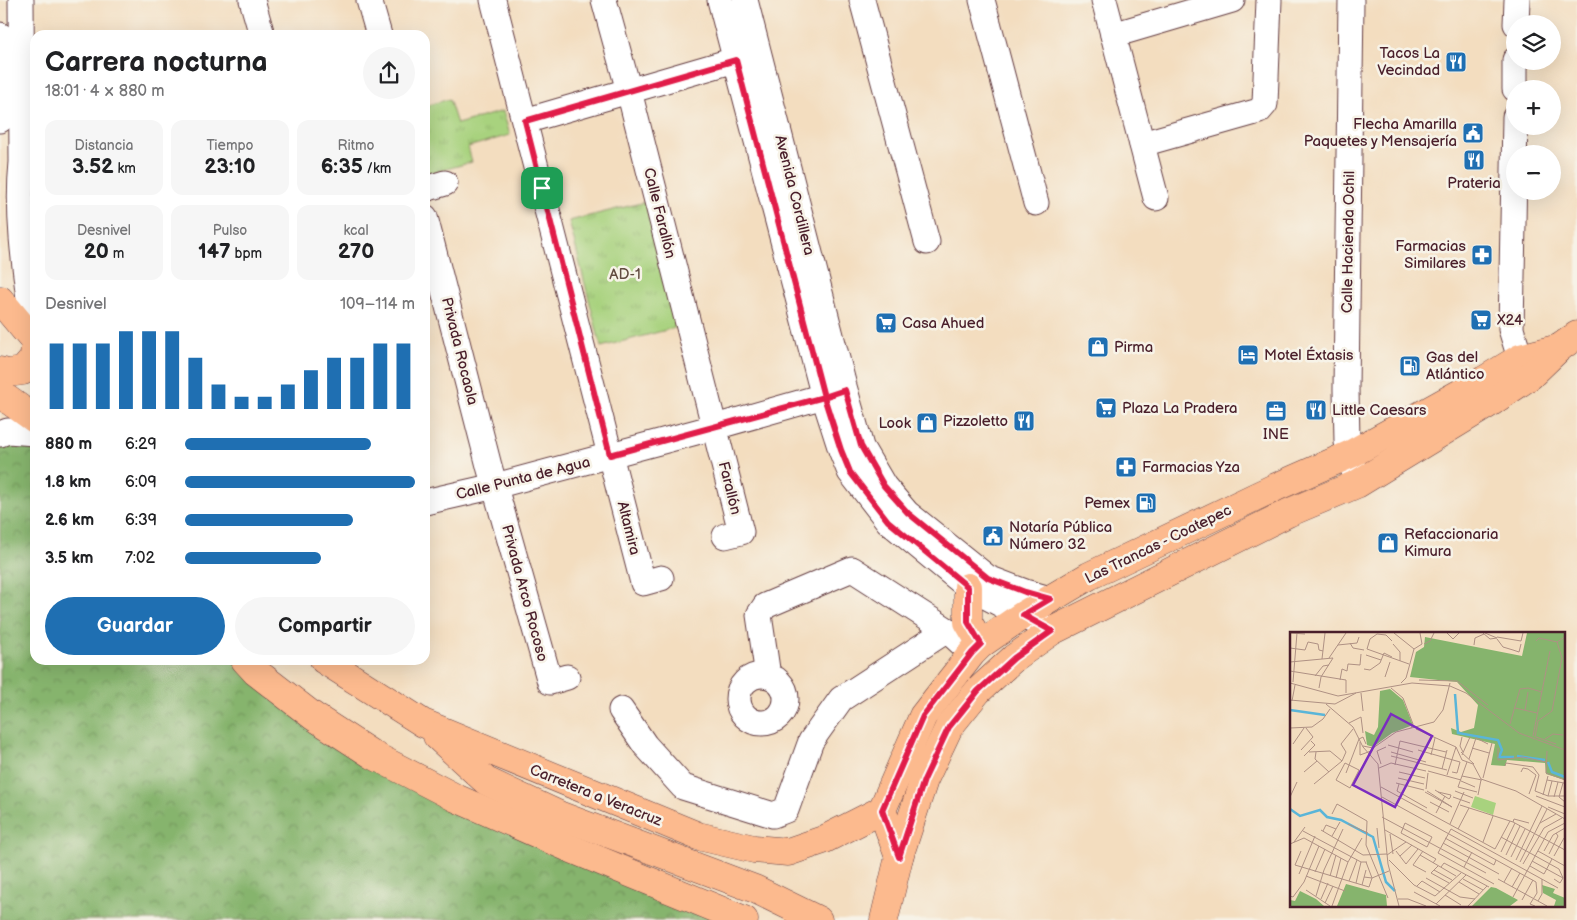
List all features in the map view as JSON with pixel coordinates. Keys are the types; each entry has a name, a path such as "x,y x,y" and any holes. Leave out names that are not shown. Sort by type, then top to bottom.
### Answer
{"main road":[{"path":"0,300 30,335"},
{"name":"Las Trancas - Coatepec","path":"882,810 923,716 977,648 1023,615 1089,576 1276,487 1351,454 1484,380 1525,367 1568,341"},
{"path":"0,371 8,373 23,371 30,363"},
{"name":"Las Trancas - Coatepec","path":"885,917 899,857 924,780 949,727 978,691 1014,658 1052,631 1288,513 1357,484 1493,401 1525,367"},
{"path":"0,394 30,415"},
{"path":"968,587 968,622 977,648"},
{"path":"250,665 312,716 365,750 456,798 566,847 744,920"},
{"name":"Carretera a Veracruz","path":"332,665 423,723 698,836 754,849 788,852 823,840 882,810"},
{"path":"923,716 928,724 940,729 949,727"},
{"path":"423,723 486,781 560,815 755,889 818,920"},
{"path":"456,798 560,815"},
{"path":"882,810 899,857"}],"street":[{"path":"21,0 22,162 20,182 22,235 30,300"},
{"path":"252,0 261,30"},
{"path":"369,0 377,30"},
{"path":"493,0 610,455"},
{"name":"Calle Farallón","path":"604,0 715,427"},
{"name":"Avenida Cordillera","path":"720,0 834,393 861,446 884,486 908,513 988,578 1050,599"},
{"name":"Avenida Cordillera","path":"745,0 834,393 841,450 850,472 888,521 968,587 1052,631"},
{"path":"862,0 928,242"},
{"path":"982,0 1036,203"},
{"path":"1104,0 1156,198"},
{"path":"1113,35 1232,0"},
{"path":"1142,144 1259,111 1265,104 1269,0"},
{"name":"Calle Hacienda Ochil","path":"1350,0 1346,389 1347,442 1357,484"},
{"path":"1516,15 1517,0"},
{"path":"0,36 2,88 0,120"},
{"path":"525,121 736,60"},
{"path":"1515,135 1511,322 1525,367"},
{"name":"Privada Rocaola","path":"430,236 495,486"},
{"name":"Calle Punta de Agua","path":"430,501 495,486 834,393"},
{"name":"Farallón","path":"715,427 741,532 725,536"},
{"path":"0,434 8,431 30,433"},
{"name":"Altamira","path":"610,455 643,583 661,578"},
{"name":"Privada Arco Rocoso","path":"495,486 550,682 567,677"},
{"path":"768,676 759,615 765,606 852,569 977,648"},
{"path":"621,710 645,745 683,787 773,815 786,810 811,741 841,699 947,630"}],"green space":[{"path":"449,99 457,124 503,111 510,135 468,147 472,162 430,174 430,105"},
{"name":"AD-1","path":"649,201 682,326 601,347 569,221"},
{"path":"0,443 30,447 30,665 259,665 315,722 719,920 0,920"}],"place":[{"name":"Tacos La Vecindad","path":"1456,62"},
{"name":"Flecha Amarilla Paquetes y Mensajería","path":"1473,133"},
{"name":"Prateria","path":"1474,160"},
{"name":"Farmacias Similares","path":"1482,255"},
{"name":"X24","path":"1481,320"},
{"name":"Casa Ahued","path":"886,323"},
{"name":"Pirma","path":"1098,347"},
{"name":"Motel Éxtasis","path":"1248,355"},
{"name":"Gas del Atlántico","path":"1410,366"},
{"name":"Plaza La Pradera","path":"1106,408"},
{"name":"Little Caesars","path":"1316,410"},
{"name":"INE","path":"1276,411"},
{"name":"Pizzoletto","path":"1024,421"},
{"name":"Look","path":"927,423"},
{"name":"Farmacias Yza","path":"1126,467"},
{"name":"Pemex","path":"1146,503"},
{"name":"Notaría Pública Número 32","path":"993,536"},
{"name":"Refaccionaria Kimura","path":"1388,543"}],"route":[{"path":"542,188 525,121 736,60 824,397 845,390 861,446 884,486 908,513 988,578 1050,599 1023,615 1052,631 1014,658 978,691 949,727 924,780 899,857 882,810 923,716 981,644 968,622 968,587 888,521 850,472 824,397 610,455 542,188"}]}
